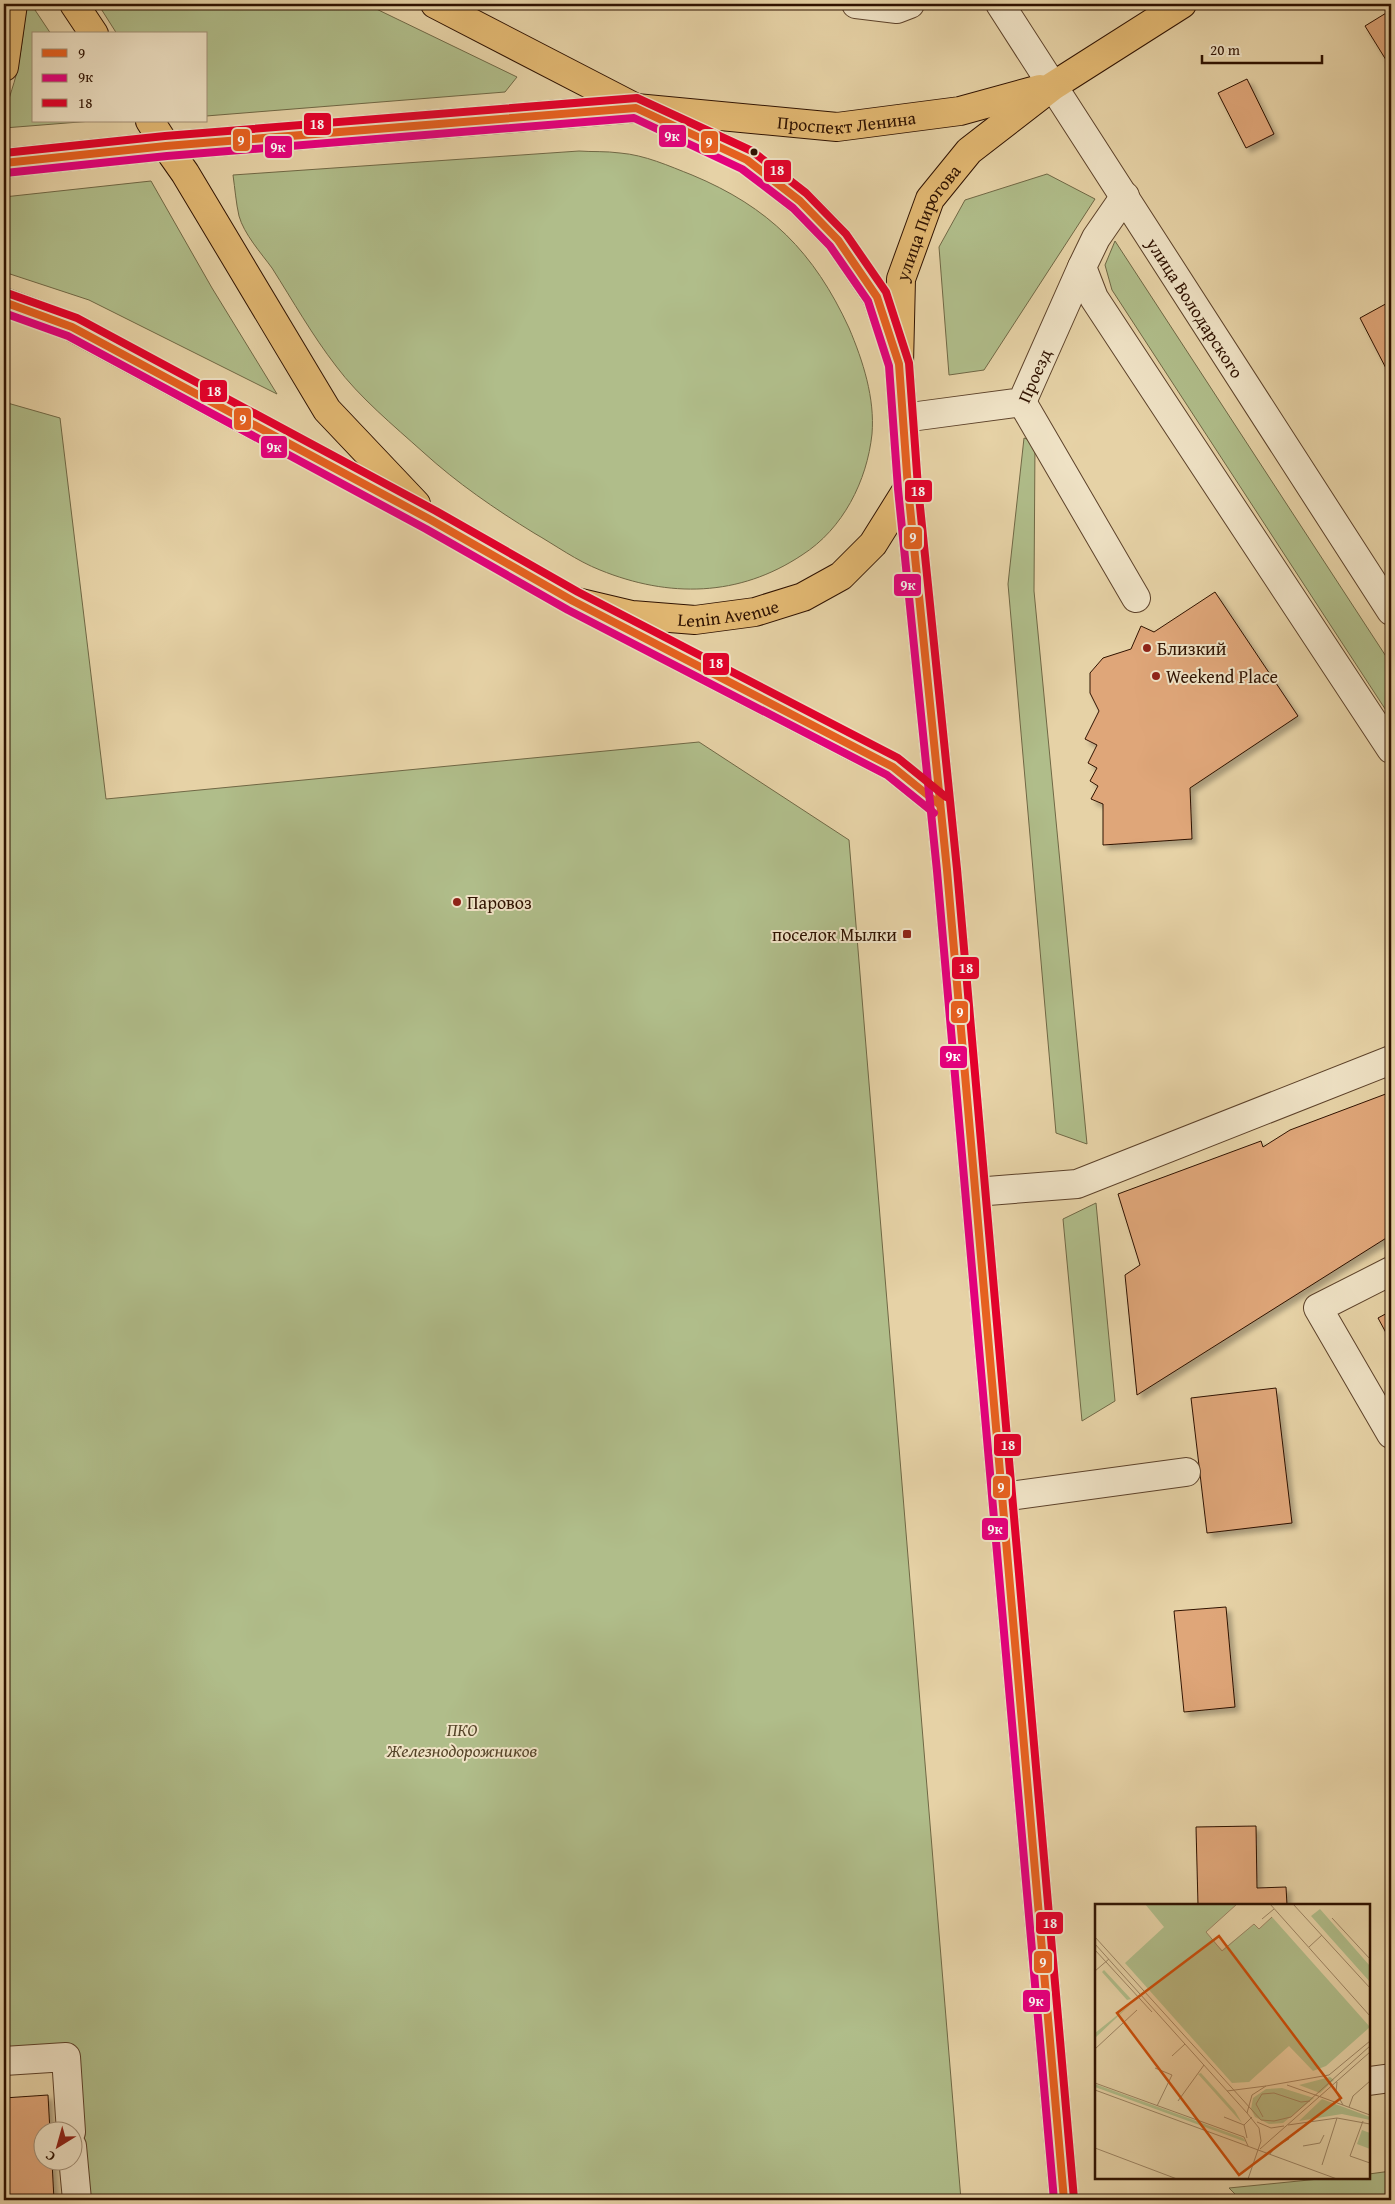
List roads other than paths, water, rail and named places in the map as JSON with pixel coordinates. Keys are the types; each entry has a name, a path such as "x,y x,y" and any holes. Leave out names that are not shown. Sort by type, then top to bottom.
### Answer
{"main road":[{"path":"4,66 13,4"},
{"path":"74,4 93,32"},
{"path":"435,4 636,108 747,160 800,201 838,240 877,297 899,364"},
{"path":"1053,86 1182,4"},
{"name":"Проспект Ленина","path":"636,108 838,127 960,112 1053,86"},
{"name":"улица Пирогова","path":"1053,86 969,151 930,199 902,279 899,364 908,488 940,805 1064,2200"},
{"path":"4,163 166,146 636,108"},
{"path":"151,122 327,410 431,520"},
{"name":"Lenin Avenue","path":"4,302 72,328 431,520 573,601 632,615 695,620 755,612 803,597 840,576 873,544 908,488"},
{"path":"573,601 892,767 940,805"}],"street":[{"path":"856,4 897,8 910,4"},
{"name":"улица Володарского","path":"1000,4 1391,611"},
{"name":"Проезд","path":"903,418 1022,402 1096,238 1125,196"},
{"path":"1082,267 1094,298 1391,749"},
{"path":"1022,402 1136,598"},
{"path":"975,1192 1077,1184 1391,1060"},
{"path":"1391,1271 1318,1308 1391,1434"},
{"path":"1002,1497 1186,1472"},
{"path":"4,2061 66,2057 70,2122"},
{"path":"1370,2080 1391,2078"},
{"path":"74,2172 77,2200"}],"place":[{"name":"Близкий","path":"1147,648"},
{"name":"Weekend Place","path":"1156,676"},
{"name":"Паровоз","path":"457,902"},
{"name":"поселок Мылки","path":"907,934"}],"park label":[{"name":"ПКО Железнодорожников","path":"462,1739"}]}
